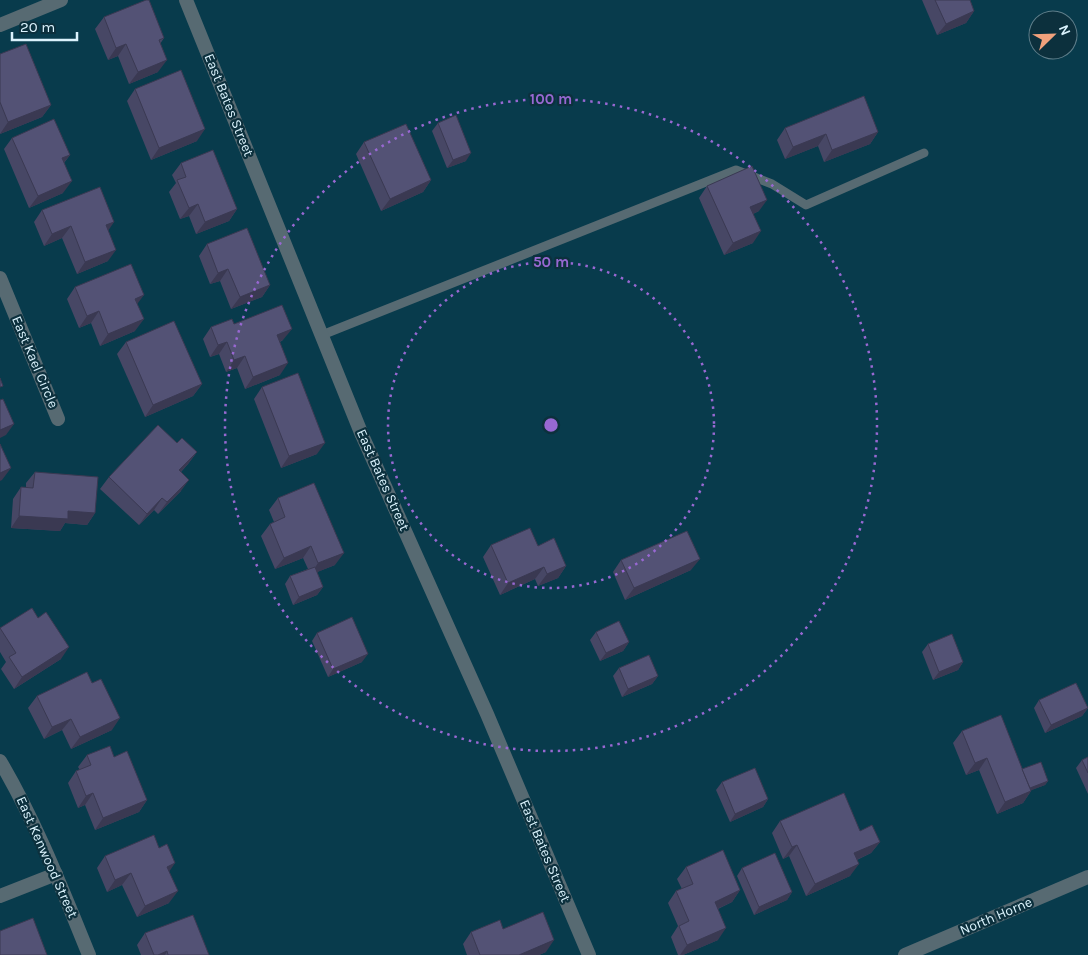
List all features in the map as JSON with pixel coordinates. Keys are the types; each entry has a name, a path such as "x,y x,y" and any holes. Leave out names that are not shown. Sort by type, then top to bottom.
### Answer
{"street":[{"path":"0,25 61,0"},
{"name":"East Bates Street","path":"186,0 362,435 486,714 589,955"},
{"name":"East Kael Circle","path":"0,278 58,419"},
{"name":"East Kenwood Street","path":"0,760 16,788 56,874 89,955"},
{"path":"0,896 56,874"},
{"name":"North Horne","path":"904,955 1088,877"}],"lane":[{"path":"322,335 736,170 772,184 806,205 924,153"}],"building":[{"path":"149,0 164,38 159,40 167,60 138,72 126,44 116,48 104,17"},
{"path":"935,0 970,0 974,11 946,24"},
{"path":"26,44 51,105 8,122 0,102 0,54"},
{"path":"181,70 205,129 159,148 135,89"},
{"path":"864,96 878,132 832,150 826,134 793,147 785,128"},
{"path":"456,115 471,153 453,160 438,123"},
{"path":"54,119 70,155 62,158 72,181 38,196 12,138"},
{"path":"406,124 431,180 390,199 364,142"},
{"path":"213,150 237,209 205,222 198,204 189,208 177,180 186,177 181,163"},
{"path":"752,166 767,200 750,207 761,231 733,243 707,186"},
{"path":"100,187 114,222 106,225 116,250 85,262 71,226 52,234 42,210"},
{"path":"247,228 270,285 240,297 228,269 218,273 207,244"},
{"path":"131,264 144,295 135,299 144,319 108,334 99,311 87,316 75,287"},
{"path":"282,305 292,329 277,335 288,363 253,377 245,356 234,360 227,342 218,345 211,327 232,319 234,324"},
{"path":"174,321 202,384 153,405 126,342"},
{"path":"298,373 325,443 289,456 262,387"},
{"path":"3,399 14,424 0,430 0,400"},
{"path":"158,425 177,443 182,438 197,452 179,470 189,480 167,502 162,498 147,514 109,477"},
{"path":"0,444 11,468 0,473"},
{"path":"35,472 98,477 95,513 68,511 68,519 19,516 21,487 33,488"},
{"path":"314,483 344,553 318,563 311,546 284,558 270,524 285,517 278,498"},
{"path":"530,528 538,546 554,538 566,566 547,574 544,567 508,583 491,545"},
{"path":"687,531 700,559 634,588 621,560"},
{"path":"315,567 323,587 299,597 290,576"},
{"path":"32,608 38,618 46,612 69,647 22,677 9,657 16,653 0,628"},
{"path":"352,617 368,654 333,669 317,633"},
{"path":"619,621 629,642 606,653 596,632"},
{"path":"952,634 963,662 939,672 928,644"},
{"path":"649,655 658,676 628,689 619,668"},
{"path":"87,672 92,683 101,679 120,718 80,737 71,719 52,727 37,696"},
{"path":"1076,683 1088,708 1051,725 1039,700"},
{"path":"1001,715 1031,791 1005,802 987,758 975,763 962,731"},
{"path":"110,746 114,757 127,751 147,800 103,818 93,793 86,796 76,771 91,765 87,755"},
{"path":"1088,757 1088,773 1082,760"},
{"path":"1041,762 1048,781 1030,788 1022,769"},
{"path":"755,768 768,799 735,814 722,782"},
{"path":"844,793 860,831 872,825 880,842 854,853 859,864 815,884 797,845 792,847 780,821"},
{"path":"154,835 159,848 167,844 175,863 167,867 178,891 145,906 131,873 115,880 105,856"},
{"path":"723,850 740,890 715,902 726,928 687,945 679,926 689,921 676,891 693,884 686,867"},
{"path":"775,853 792,892 759,907 742,868"},
{"path":"543,912 554,940 519,955 480,955 471,932 500,920 503,929"},
{"path":"193,915 209,955 168,955 167,951 154,955 145,933"},
{"path":"33,918 47,955 0,955 0,931"}]}
